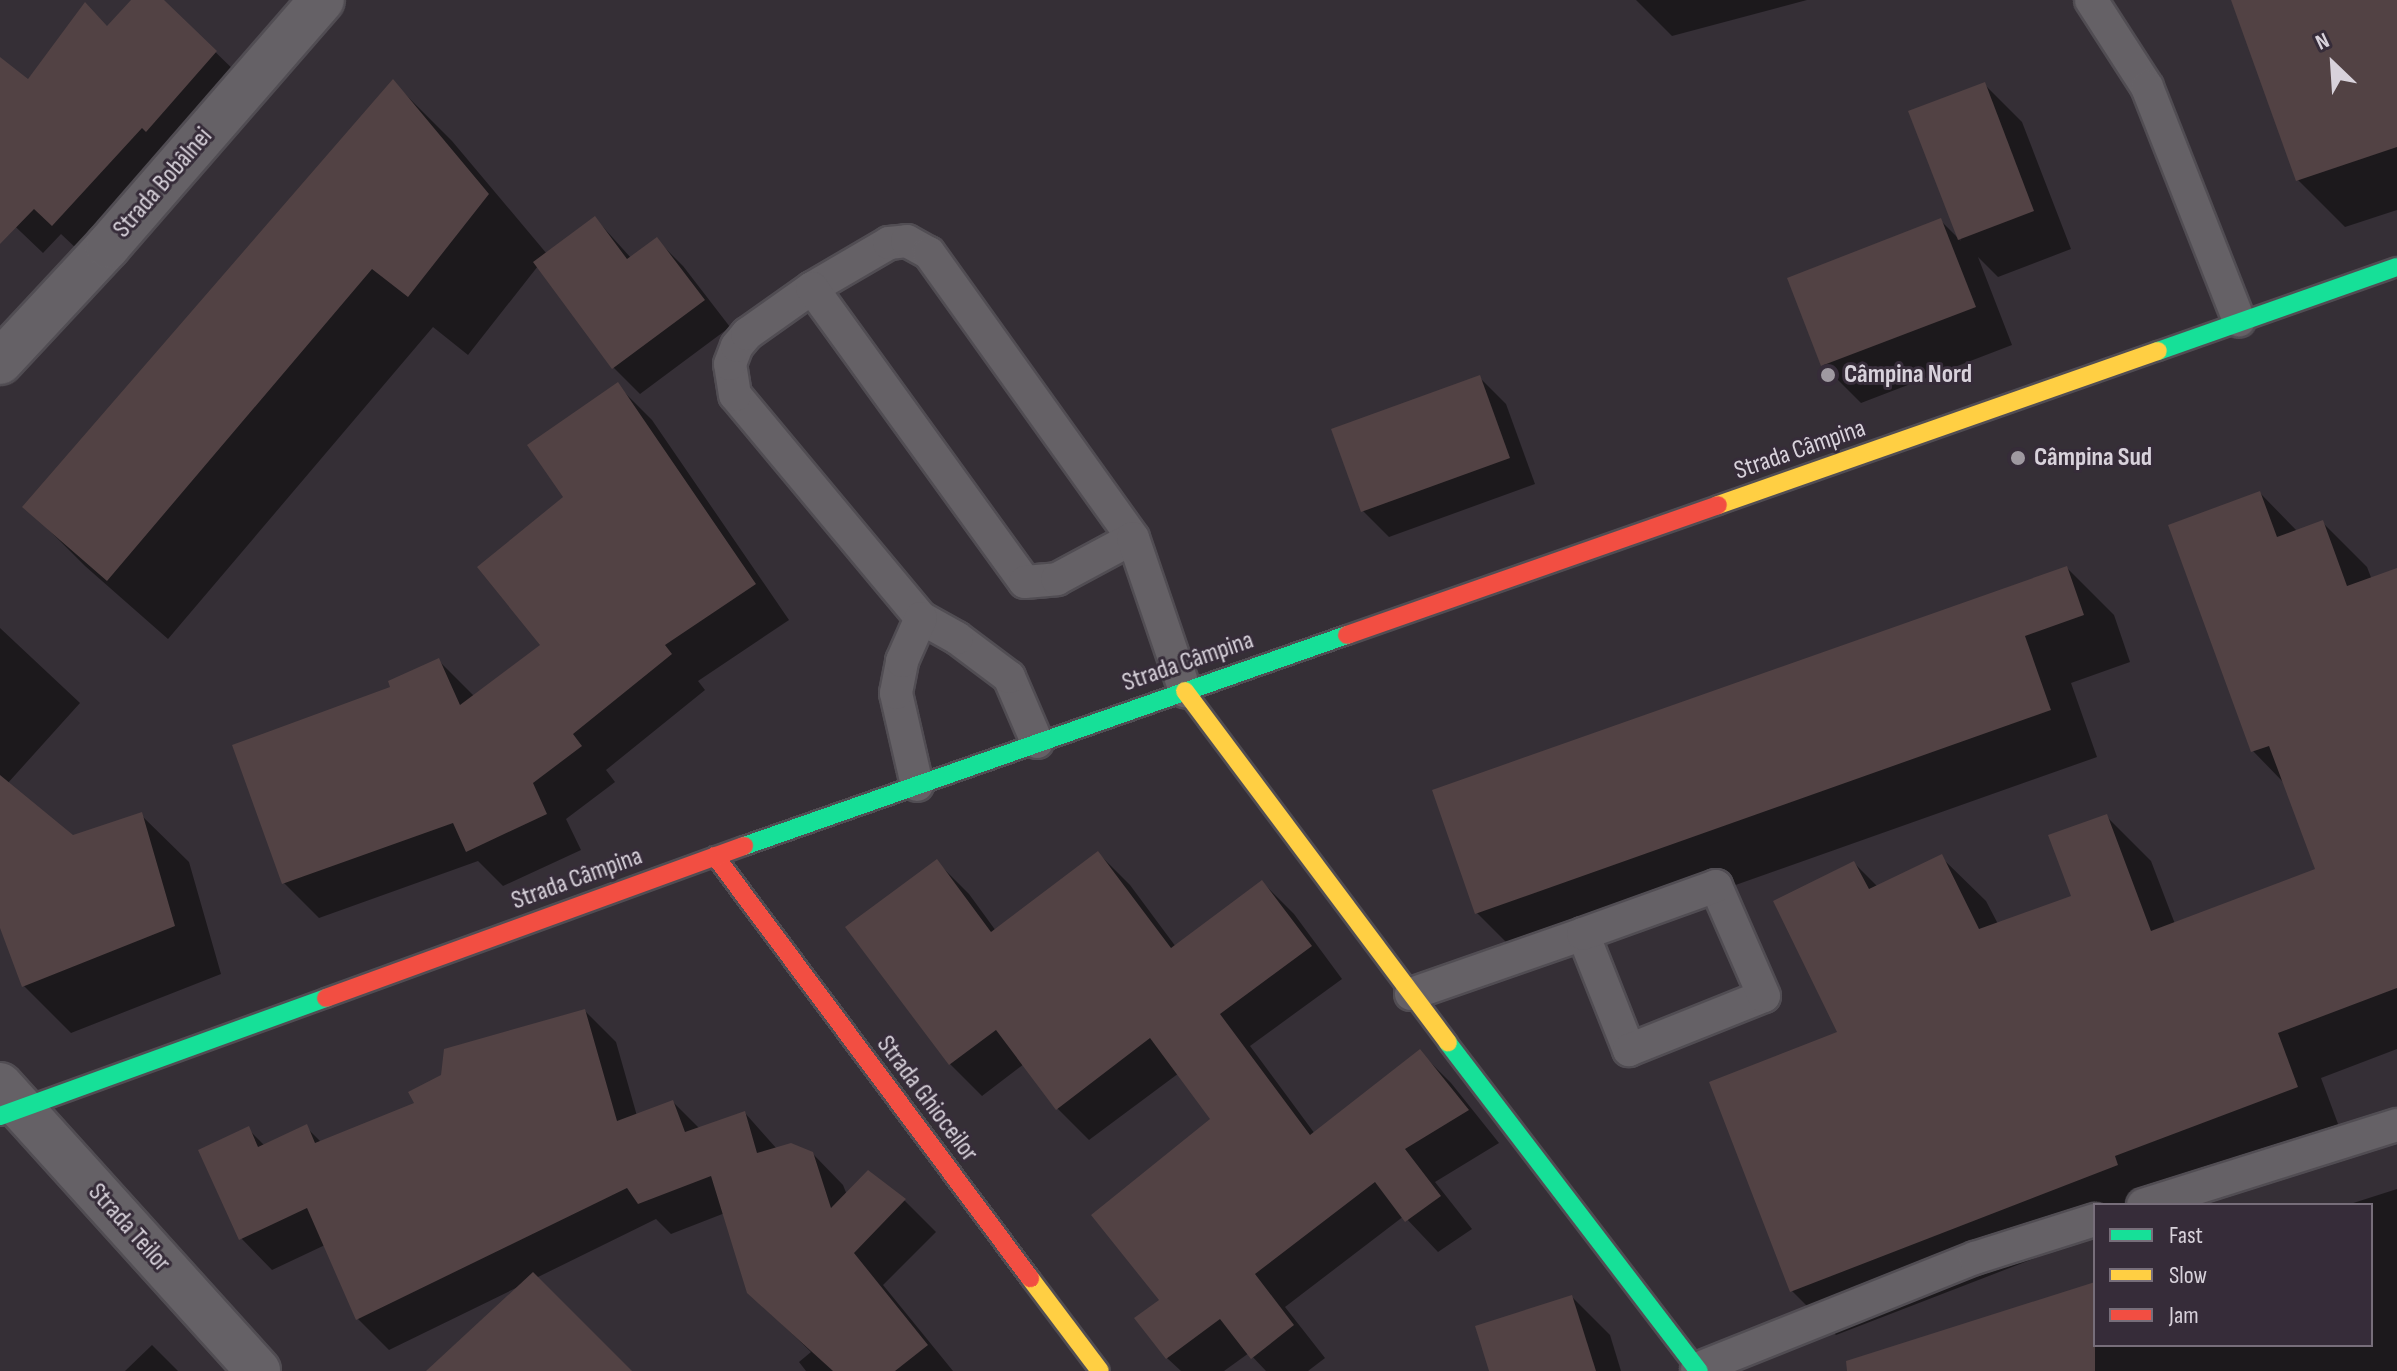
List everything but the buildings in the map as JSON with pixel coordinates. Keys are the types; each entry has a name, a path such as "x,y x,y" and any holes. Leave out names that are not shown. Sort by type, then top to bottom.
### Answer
{"main road":[{"name":"Strada Câmpina","path":"7,1104 2397,267"},
{"path":"1185,691 1698,1370"},
{"name":"Strada Ghioceilor","path":"715,856 1100,1371"}],"street":[{"name":"Strada Bobâlnei","path":"0,362 108,246 322,0"},
{"name":"Strada Teilor","path":"7,1104 258,1371"}],"lane":[{"path":"2091,0 2147,87 2239,321"},
{"path":"1037,742 1009,677 957,638 921,618 747,413 730,381 730,364 747,334 812,288 889,243 907,241 929,253 1133,538 1185,691"},
{"path":"812,288 1025,582 1057,579 1133,538"},
{"path":"917,785 896,693 902,661 921,618"},
{"path":"1411,994 1716,886 1764,996 1629,1050 1583,934"},
{"path":"2149,1203 2397,1125"},
{"path":"1698,1370 1975,1258 2093,1221"}],"traffic: fast":[{"path":"2158,351 2397,267"},
{"path":"744,846 1347,635"},
{"path":"0,1116 326,998"},
{"path":"1448,1043 1699,1371"}],"traffic: slow":[{"path":"1718,505 2158,351"},
{"path":"1185,691 1448,1043"},
{"path":"1030,1278 1100,1371"}],"traffic: jam":[{"path":"1347,635 1718,505"},
{"path":"326,998 744,846"},
{"path":"715,856 1030,1278"}],"place":[{"name":"Câmpina Nord","path":"1828,375"},
{"name":"Câmpina Sud","path":"2018,458"}]}
